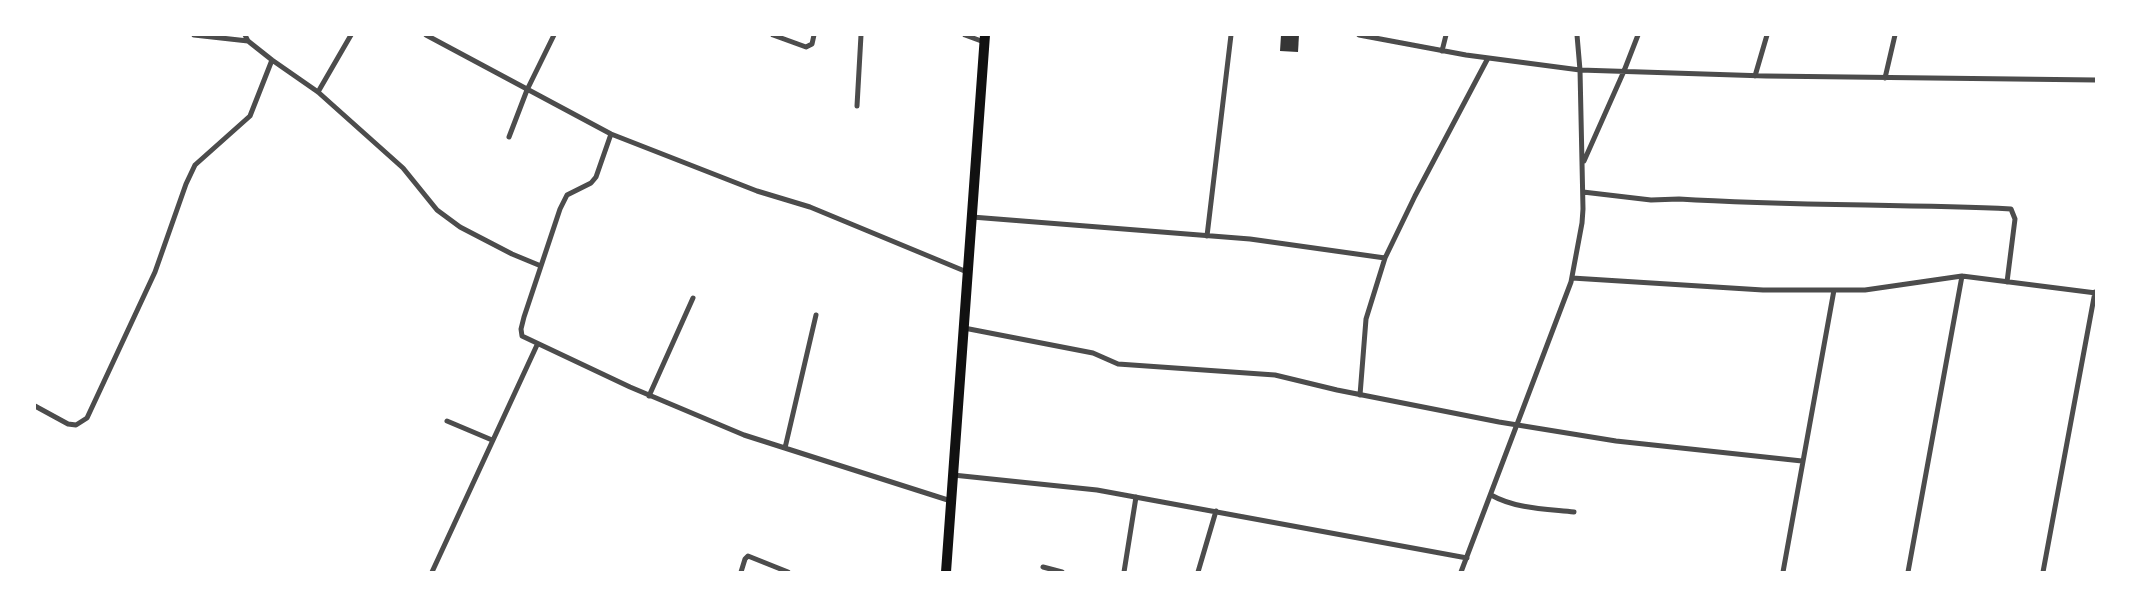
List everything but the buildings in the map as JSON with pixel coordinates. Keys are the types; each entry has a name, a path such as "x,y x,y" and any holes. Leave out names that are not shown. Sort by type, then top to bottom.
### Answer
{"main road":[{"path":"946,572 984,38"}],"street":[{"path":"194,35 248,41"},
{"path":"245,35 248,41 272,60 318,92 403,168 437,210 460,227 512,254 541,266"},
{"path":"318,92 351,35"},
{"path":"426,35 611,134 757,190 810,208 968,272"},
{"path":"508,137 527,90 554,35"},
{"path":"773,35 806,47 812,44 814,35"},
{"path":"857,106 861,35"},
{"path":"965,35 984,38"},
{"path":"1207,236 1231,35"},
{"path":"1359,35 1442,51 1580,70 1755,76 2096,80"},
{"path":"1442,51 1446,35"},
{"path":"1461,572 1572,278 1582,222 1583,192 1580,70 1577,35"},
{"path":"1583,163 1638,35"},
{"path":"1755,76 1767,35"},
{"path":"1885,78 1895,35"},
{"path":"1360,395 1366,319 1385,258 1415,196 1488,58"},
{"path":"35,406 68,424 76,425 87,418 155,272 186,184 195,165 250,116 272,60"},
{"path":"611,134 596,177 591,183 567,196 560,209 521,329 522,336 649,396 744,435 951,501"},
{"path":"1583,192 1651,200 1679,199 1830,206 1938,206 2011,209 2015,219 2007,282"},
{"path":"972,217 1250,239 1385,258"},
{"path":"1572,278 1763,290 1865,290 1962,276 2096,292 2043,572"},
{"path":"1908,572 1962,276"},
{"path":"1783,572 1834,290"},
{"path":"649,396 693,298"},
{"path":"785,448 816,315"},
{"path":"964,328 1093,353 1118,364 1275,375 1360,395 1616,441 1802,461"},
{"path":"432,572 537,344"},
{"path":"447,421 492,440"},
{"path":"953,475 1097,490 1467,558"},
{"path":"1491,495 1502,501 1524,507 1574,512"},
{"path":"1124,572 1136,497"},
{"path":"1198,572 1216,511"},
{"path":"741,572 745,559 748,556 788,572"},
{"path":"1044,567 1062,572"}]}
